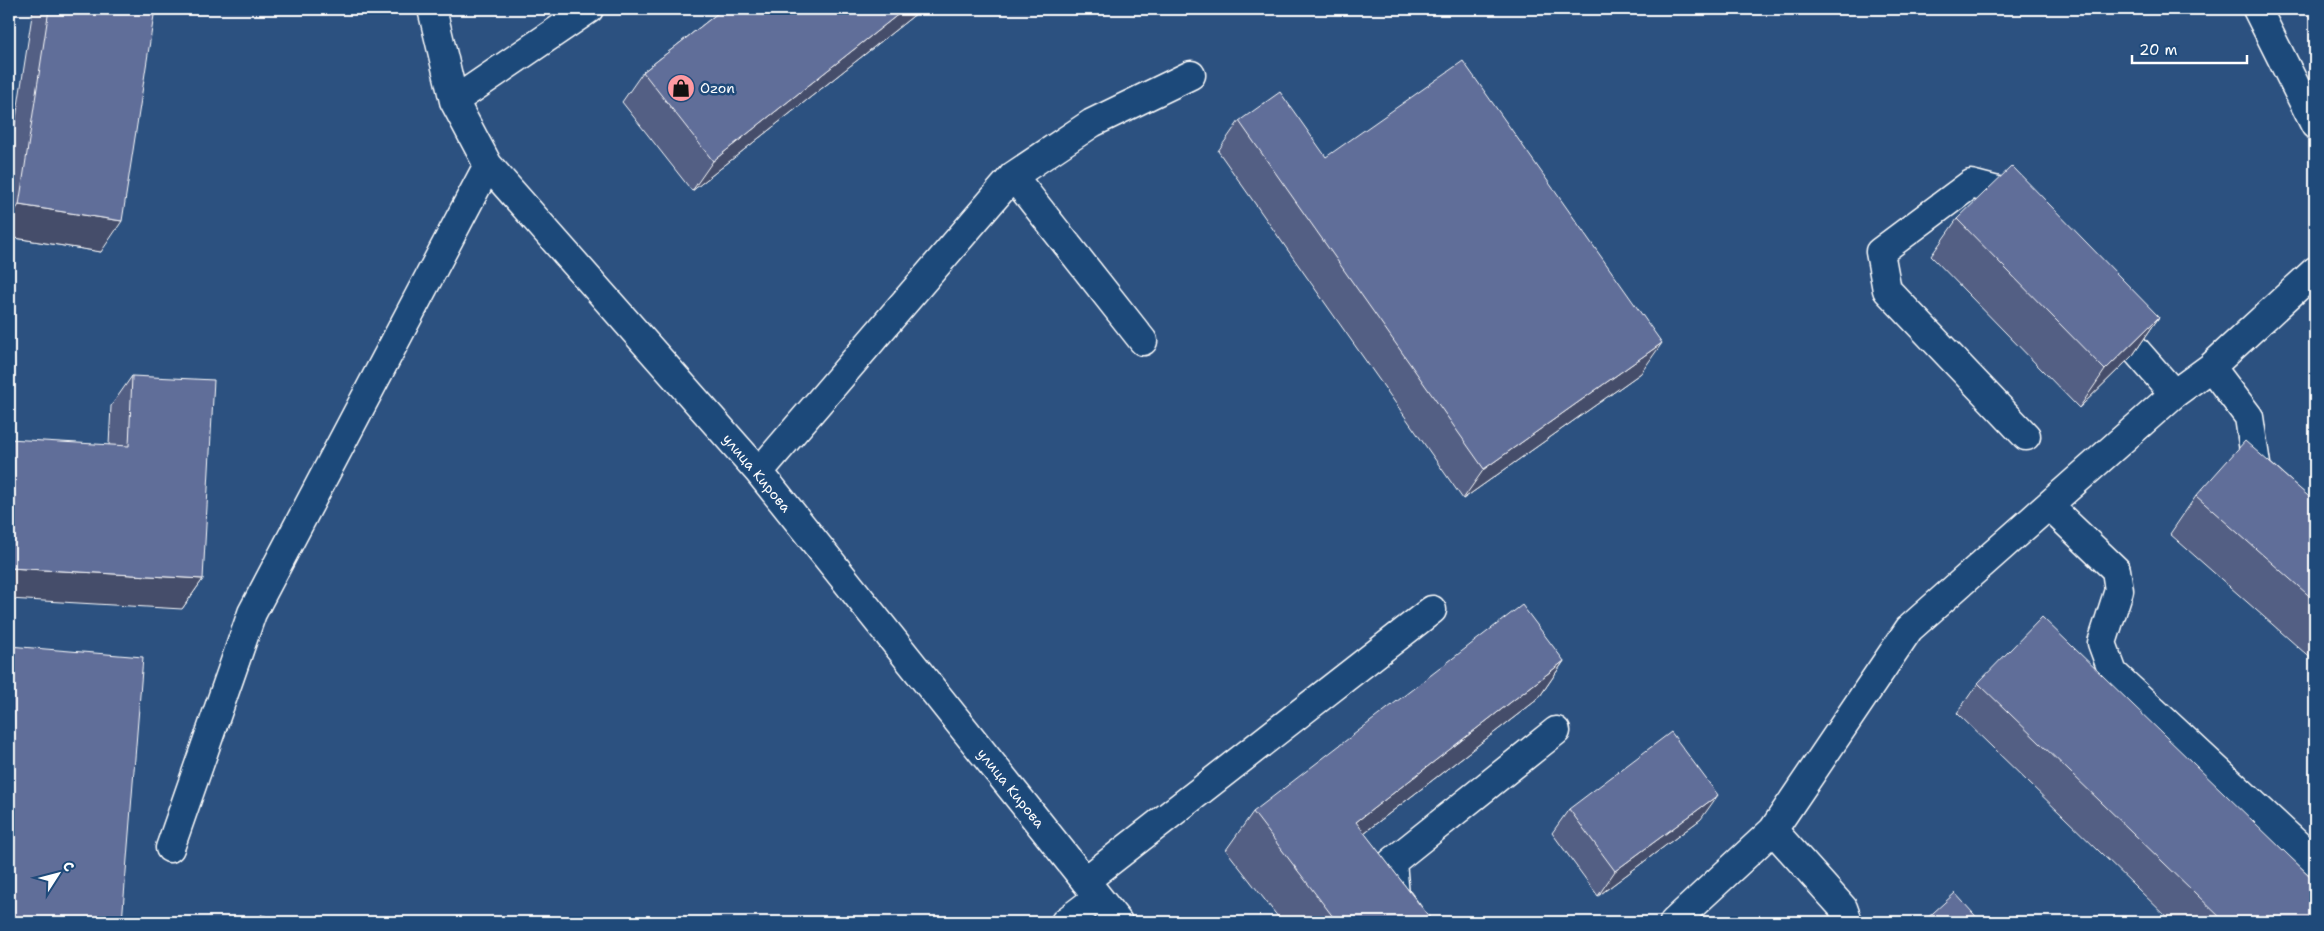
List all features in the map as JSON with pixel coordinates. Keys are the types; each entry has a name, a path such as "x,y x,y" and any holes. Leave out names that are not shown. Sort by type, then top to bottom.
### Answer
{"street":[{"name":"улица Кирова","path":"432,9 454,101 488,164 758,472 1118,922"},
{"path":"454,101 589,9"},
{"path":"2258,9 2315,125"},
{"path":"758,472 1013,176 1092,123 1191,75"},
{"path":"170,848 252,613 488,164"},
{"path":"1013,176 1143,341"},
{"path":"2026,436 1887,290 1880,252 1971,184 1998,191 2031,228"},
{"path":"1674,922 1773,830 1909,629 2174,394 2211,367 2315,271"},
{"path":"2096,304 2174,394"},
{"path":"2211,367 2250,417 2258,471 2315,523"},
{"path":"2049,506 2116,570 2119,590 2102,643 2113,673 2315,861"},
{"path":"1065,922 1092,889 1432,610"},
{"path":"1414,922 1395,896 1392,862 1556,732"},
{"path":"1773,830 1843,908 1848,922"}],"building":[{"path":"49,9 155,9 122,221 19,205"},
{"path":"723,9 905,9 713,161 643,72"},
{"path":"1463,61 1662,343 1484,469 1239,121 1280,92 1326,157"},
{"path":"2012,166 2159,317 2105,370 1957,219"},
{"path":"132,376 214,380 203,579 9,568 9,439 129,446"},
{"path":"2245,441 2315,502 2315,601 2196,496"},
{"path":"1522,605 1564,661 1356,822 1433,922 1337,922 1253,812"},
{"path":"2042,617 2315,881 2315,922 2225,922 1978,683"},
{"path":"9,646 143,657 122,922 9,922"},
{"path":"1671,732 1718,795 1615,871 1569,809"},
{"path":"1955,893 1981,922 1923,922"},
{"path":"261,915 287,922 259,922"}],"place":[{"name":"Ozon","path":"681,88"}]}
